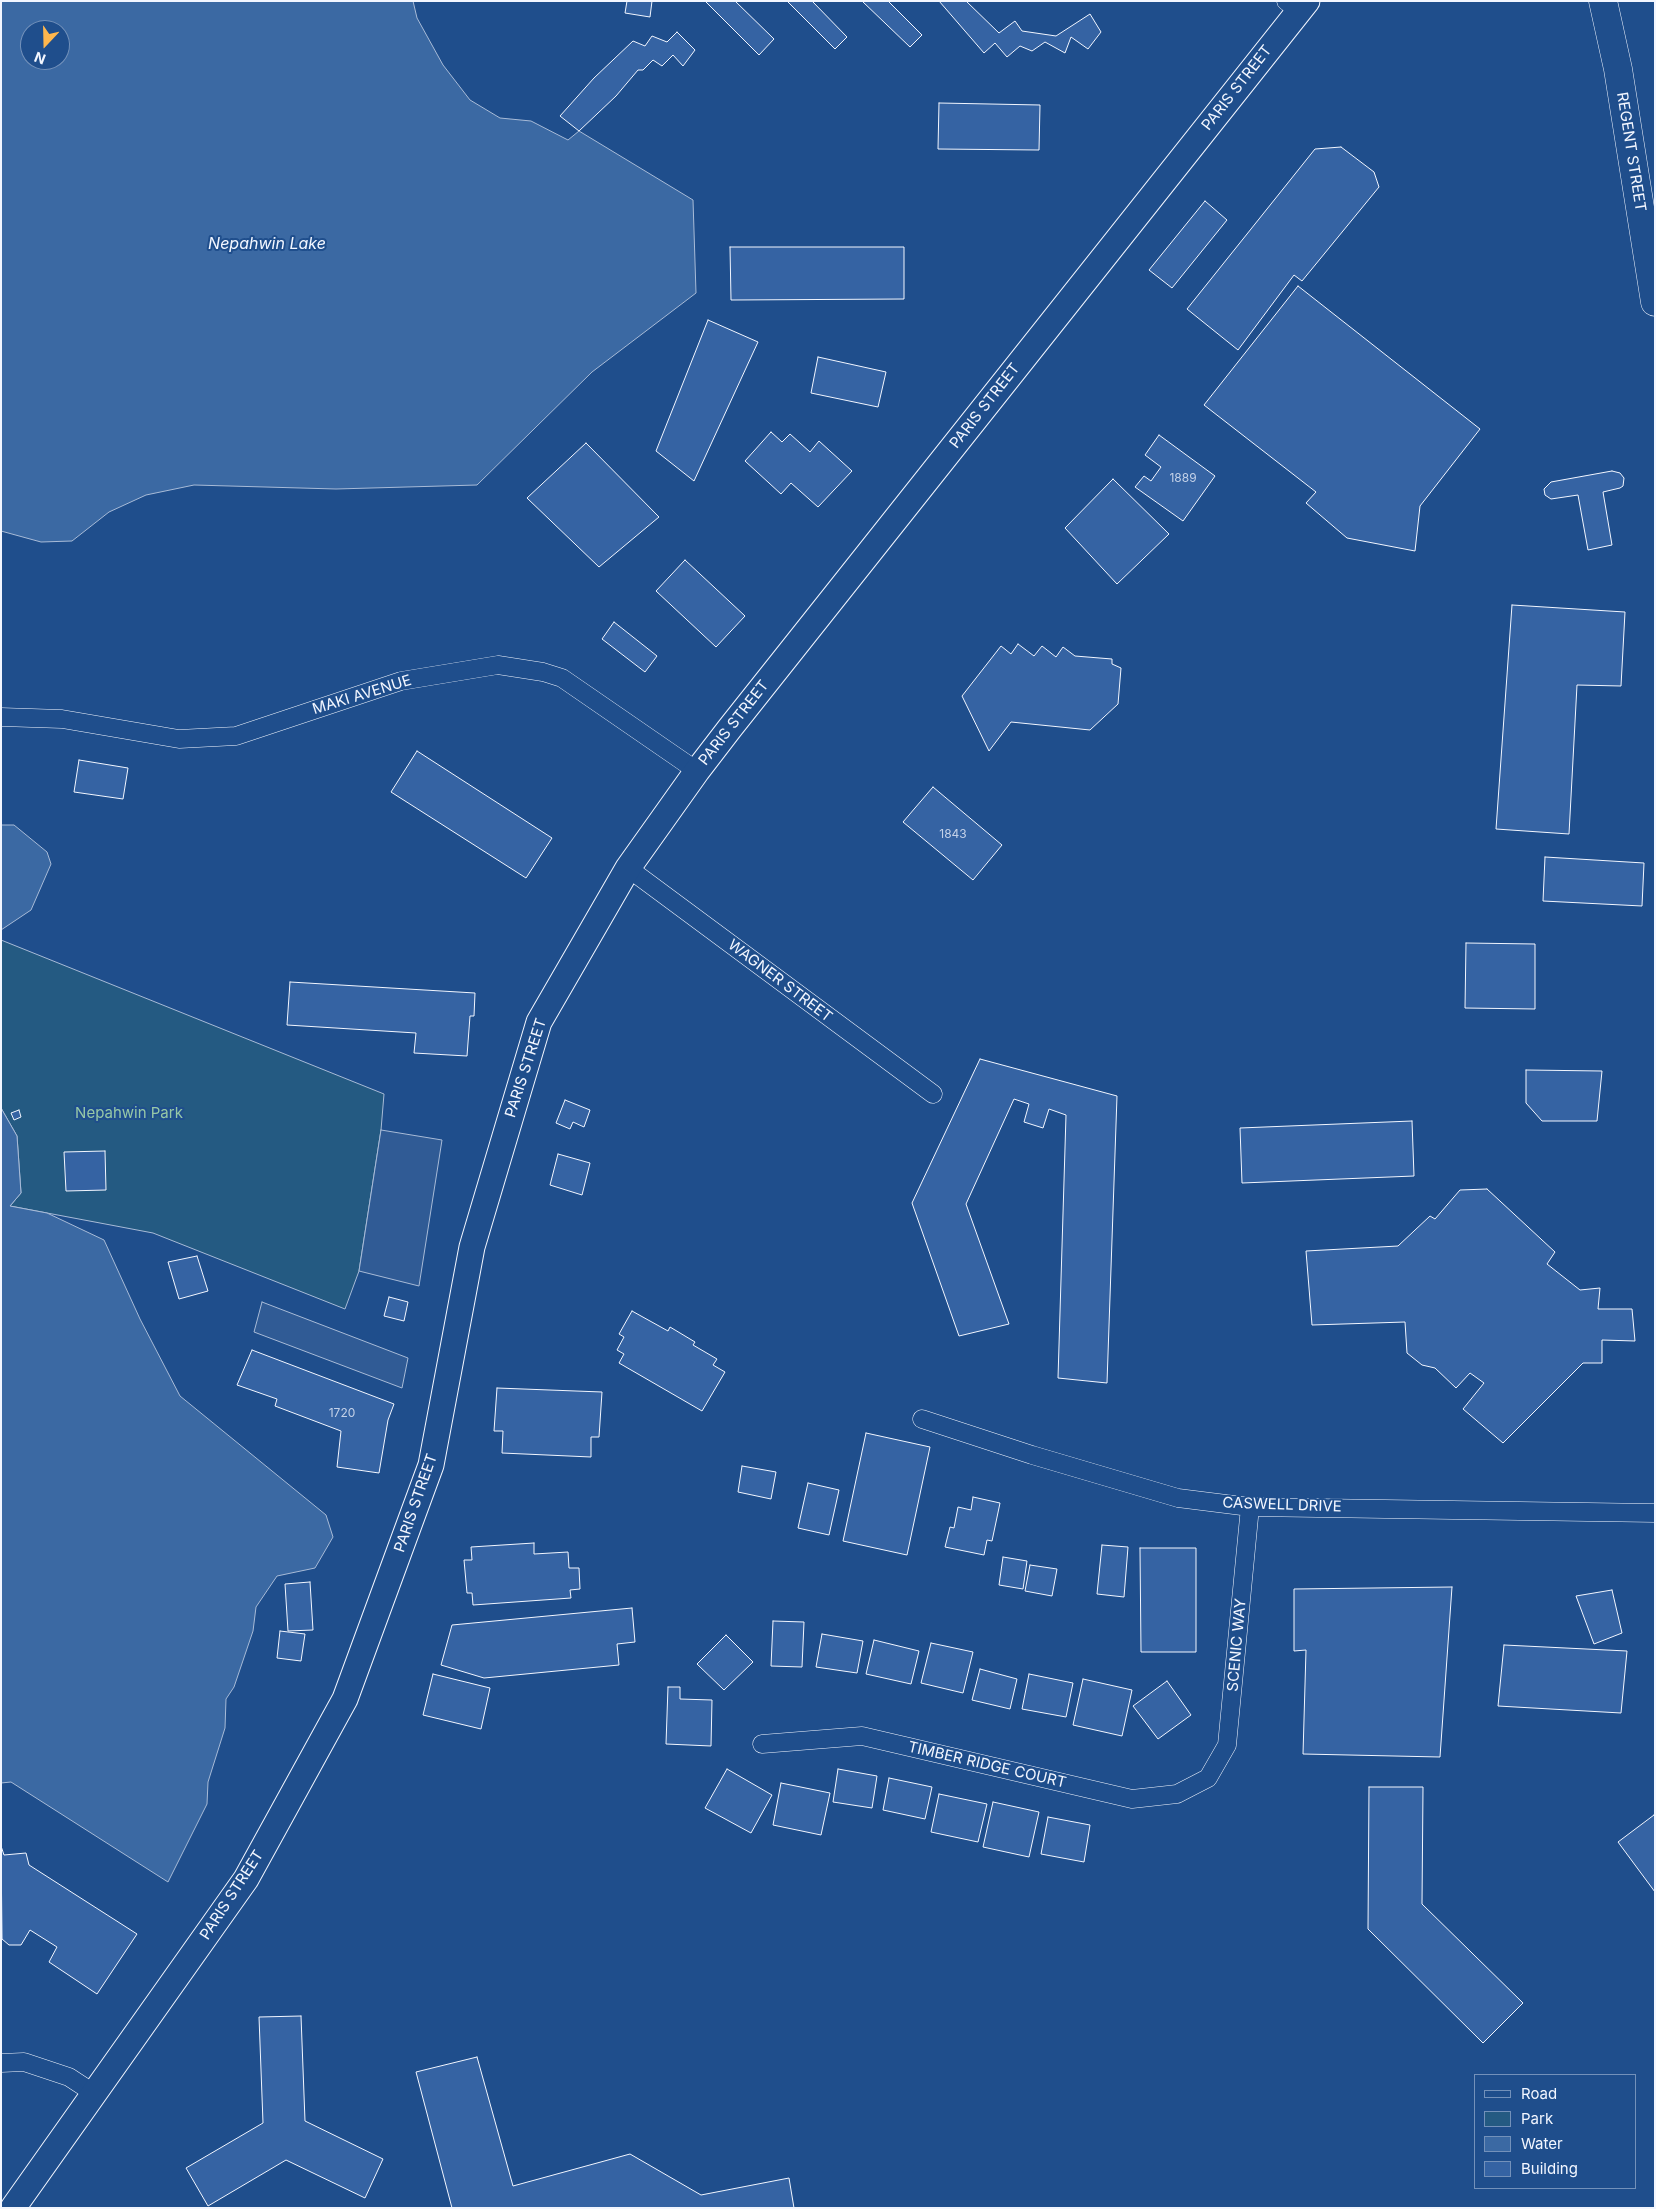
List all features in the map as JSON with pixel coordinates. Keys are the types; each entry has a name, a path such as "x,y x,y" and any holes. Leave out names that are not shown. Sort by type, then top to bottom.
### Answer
{"main road":[{"name":"REGENT STREET","path":"1603,1 1618,69 1655,302"},
{"name":"PARIS STREET","path":"13,2208 246,1879 345,1699 431,1464 472,1247 539,1022 628,868 697,771 1298,4"}],"street":[{"name":"MAKI AVENUE","path":"1,717 62,719 179,739 236,736 401,681 498,665 543,672 562,678 697,771"},
{"name":"WAGNER STREET","path":"628,868 933,1094"},
{"name":"CASWELL DRIVE","path":"922,1418 1032,1455 1178,1498 1250,1506 1655,1513"},
{"name":"SCENIC WAY","path":"1208,1778 1227,1745 1250,1506"},
{"name":"TIMBER RIDGE COURT","path":"762,1744 862,1736 1132,1798 1177,1794 1208,1778"},
{"path":"1,2063 24,2062 69,2077 95,2094"}],"green space":[{"name":"Nepahwin Park","path":"1,940 384,1094 381,1130 359,1271 345,1309 153,1233 10,1206 21,1193 17,1136 1,1108"}],"shaded area":[{"path":"381,1130 442,1140 419,1286 359,1271"},
{"path":"262,1302 408,1358 402,1388 254,1332"}],"water":[{"name":"Nepahwin Lake","path":"1,1 413,1 417,18 443,65 470,100 500,118 531,121 568,140 579,131 693,200 696,293 592,372 477,485 336,489 194,485 146,495 109,512 72,541 41,542 1,531"},
{"path":"1,825 14,825 47,852 51,864 31,910 1,930"},
{"path":"1,1108 17,1136 21,1193 10,1206 47,1213 104,1240 140,1319 180,1396 326,1515 333,1537 315,1568 277,1576 256,1607 253,1631 234,1687 226,1699 225,1728 208,1782 207,1804 168,1882 11,1782 1,1783"}],"building":[{"path":"627,1 652,1 650,17 625,13"},
{"path":"705,1 735,1 774,39 759,55"},
{"path":"787,1 812,1 847,37 835,49"},
{"path":"862,1 888,1 922,35 910,47"},
{"path":"939,1 966,1 999,33 1015,21 1022,31 1056,36 1090,14 1101,32 1088,49 1071,37 1065,53 1045,42 1032,51 1020,46 1007,57 995,43 984,53"},
{"path":"677,32 695,50 683,66 673,55 662,66 653,60 643,70 638,70 616,96 579,131 560,116 594,78 633,41 645,46 652,36 667,42"},
{"path":"939,103 1040,105 1039,150 938,149"},
{"path":"1341,147 1374,172 1379,187 1302,281 1294,275 1238,350 1187,309 1315,149"},
{"path":"1205,201 1227,220 1172,288 1149,270"},
{"path":"730,247 904,247 904,299 731,300"},
{"path":"1298,286 1480,429 1420,506 1415,551 1347,538 1306,503 1316,492 1204,405"},
{"path":"708,320 758,342 694,481 656,451"},
{"path":"818,357 886,372 878,407 811,393"},
{"path":"771,432 782,442 790,434 810,452 819,441 852,471 818,507 791,483 781,494 745,461"},
{"path":"1159,435 1215,476 1183,521 1135,487 1144,476 1151,481 1161,467 1145,455"},
{"path":"586,443 659,517 599,567 527,498"},
{"path":"1612,471 1620,473 1624,478 1623,486 1620,488 1603,492 1612,545 1588,550 1578,495 1551,499 1545,495 1544,489 1551,482"},
{"path":"1113,479 1169,534 1117,584 1065,528"},
{"path":"685,560 745,616 716,647 656,591"},
{"path":"1512,605 1625,612 1621,686 1577,685 1569,834 1496,829"},
{"path":"614,622 657,656 645,672 602,639"},
{"path":"1018,644 1034,656 1042,646 1056,657 1063,647 1075,656 1112,659 1112,664 1121,668 1118,704 1090,730 1011,722 989,751 962,696 1001,646 1011,654"},
{"path":"417,751 552,838 526,878 391,792"},
{"path":"79,760 128,768 123,799 74,792"},
{"path":"933,787 1002,845 973,880 903,822"},
{"path":"1545,857 1644,863 1642,906 1543,901"},
{"path":"1466,943 1535,944 1535,1009 1465,1008"},
{"path":"290,982 475,993 474,1016 470,1016 467,1056 414,1053 416,1033 287,1025"},
{"path":"980,1059 1117,1096 1107,1383 1058,1378 1066,1115 1049,1109 1043,1128 1024,1122 1029,1104 1014,1099 966,1204 1009,1324 959,1336 912,1203"},
{"path":"1526,1070 1602,1071 1597,1121 1542,1121 1526,1103"},
{"path":"565,1100 590,1110 584,1127 573,1122 570,1129 556,1123"},
{"path":"19,1110 21,1117 14,1120 11,1113"},
{"path":"1412,1121 1414,1176 1242,1183 1240,1128"},
{"path":"105,1151 106,1190 66,1191 64,1152"},
{"path":"558,1154 590,1163 582,1195 550,1185"},
{"path":"1487,1189 1555,1252 1547,1264 1580,1290 1600,1288 1598,1309 1632,1309 1635,1341 1602,1340 1602,1363 1583,1363 1503,1443 1463,1409 1484,1383 1470,1373 1456,1388 1435,1368 1422,1365 1407,1353 1405,1322 1312,1325 1306,1251 1398,1246 1430,1216 1435,1219 1460,1190"},
{"path":"197,1256 208,1291 179,1299 168,1262"},
{"path":"389,1297 408,1302 404,1321 384,1316"},
{"path":"632,1311 668,1331 670,1327 695,1342 693,1345 717,1359 713,1365 725,1372 702,1411 619,1363 624,1354 617,1350 624,1337 619,1334"},
{"path":"252,1350 394,1404 388,1420 379,1473 337,1467 341,1431 275,1406 277,1399 237,1385"},
{"path":"497,1388 602,1392 599,1437 591,1437 591,1457 502,1453 503,1431 494,1431"},
{"path":"866,1433 930,1447 907,1555 843,1541"},
{"path":"742,1466 776,1472 771,1499 738,1492"},
{"path":"808,1483 839,1490 829,1535 798,1528"},
{"path":"973,1497 1000,1503 992,1541 987,1540 984,1555 945,1547 950,1527 954,1528 958,1507 971,1510"},
{"path":"534,1543 534,1554 568,1552 569,1568 579,1568 580,1589 570,1590 571,1598 473,1605 472,1593 467,1593 464,1560 472,1560 471,1547"},
{"path":"1102,1545 1128,1547 1124,1597 1097,1594"},
{"path":"1140,1548 1196,1548 1196,1652 1141,1652"},
{"path":"1003,1557 1027,1561 1023,1589 999,1585"},
{"path":"1030,1565 1057,1569 1052,1596 1025,1591"},
{"path":"310,1582 313,1630 288,1631 285,1584"},
{"path":"1452,1587 1440,1757 1303,1754 1306,1650 1294,1651 1294,1589"},
{"path":"1612,1590 1622,1633 1594,1644 1576,1596"},
{"path":"632,1608 635,1642 617,1644 619,1665 484,1678 441,1665 452,1625"},
{"path":"773,1621 804,1622 802,1667 771,1666"},
{"path":"280,1631 305,1634 301,1661 277,1658"},
{"path":"822,1634 863,1641 857,1673 816,1667"},
{"path":"726,1635 753,1662 724,1690 697,1664"},
{"path":"874,1640 919,1651 911,1684 866,1674"},
{"path":"931,1643 973,1652 963,1693 921,1683"},
{"path":"1504,1645 1627,1651 1621,1713 1498,1706"},
{"path":"980,1669 1017,1679 1010,1709 972,1700"},
{"path":"433,1674 490,1688 481,1729 423,1715"},
{"path":"1029,1674 1073,1683 1066,1717 1022,1709"},
{"path":"1083,1679 1132,1690 1122,1736 1073,1725"},
{"path":"1167,1681 1191,1715 1158,1739 1133,1706"},
{"path":"668,1687 680,1687 680,1699 712,1700 711,1746 666,1744"},
{"path":"727,1769 772,1795 751,1833 705,1808"},
{"path":"838,1769 877,1776 872,1808 833,1802"},
{"path":"889,1778 932,1787 925,1819 883,1810"},
{"path":"781,1783 830,1793 821,1835 773,1825"},
{"path":"1369,1787 1423,1787 1422,1904 1523,2003 1483,2043 1368,1929"},
{"path":"939,1794 987,1804 978,1842 931,1832"},
{"path":"993,1802 1039,1812 1029,1857 983,1847"},
{"path":"1655,1816 1655,1892 1618,1842"},
{"path":"1048,1817 1090,1825 1084,1862 1041,1854"},
{"path":"1,1846 4,1855 26,1853 29,1865 137,1934 97,1994 49,1962 57,1947 30,1930 21,1945 9,1945 2,1939"},
{"path":"301,2016 305,2121 383,2159 365,2198 286,2160 208,2206 186,2168 263,2123 259,2017"},
{"path":"477,2057 513,2186 630,2154 701,2195 789,2178 794,2208 452,2208 416,2072"}]}
